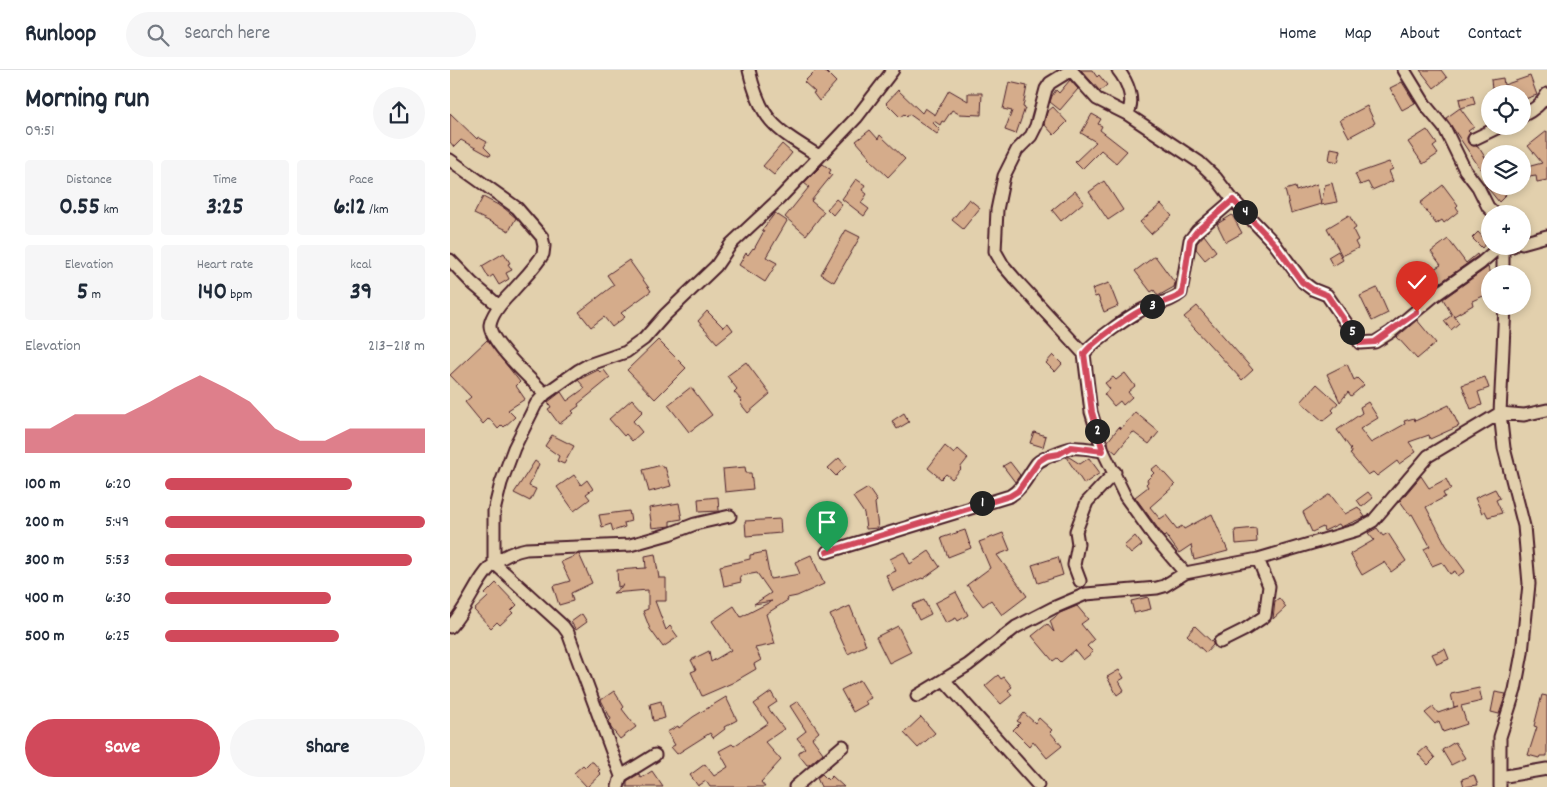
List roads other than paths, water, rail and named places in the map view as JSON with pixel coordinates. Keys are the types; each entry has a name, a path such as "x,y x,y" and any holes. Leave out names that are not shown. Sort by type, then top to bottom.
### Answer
{"street":[{"path":"749,70 753,87 770,121 780,131 819,156"},
{"path":"655,755 635,766 620,782 568,633 563,626 494,563 494,512 501,483 514,448 529,418 545,394 588,365 626,352 644,339 665,315 716,266 731,244 779,199 857,118 893,70"},
{"path":"1185,573 1156,539 1125,496 1115,472 1103,451 1092,412 1084,354 1003,265 996,251 997,210 1004,176 1017,150 1031,136 1036,126 1046,89 1050,83 1071,70 1097,99 1127,114 1199,162 1216,178 1233,200 1274,243 1302,282 1312,289 1327,295 1360,343 1375,342 1391,332 1434,296 1491,255"},
{"path":"1118,70 1124,78 1129,92 1130,109 1127,114"},
{"path":"1404,70 1426,106 1445,129 1465,170 1478,187 1487,205"},
{"path":"1531,112 1545,99 1547,94"},
{"path":"1474,139 1482,135"},
{"path":"450,160 517,208 542,237 544,246 539,260 499,306 490,328 494,338 545,394"},
{"path":"1084,354 1096,341 1145,308 1174,299 1182,294 1190,240 1197,231 1233,200"},
{"path":"1531,241 1547,236"},
{"path":"450,260 472,283 499,306"},
{"path":"1505,315 1500,413 1504,448 1524,526 1529,584 1522,653 1515,690 1500,737 1500,782 1547,769"},
{"path":"917,696 968,666 1016,627 1086,594 1157,588 1164,586 1185,573 1258,558 1357,530 1373,521 1428,456 1500,413 1524,415 1547,410"},
{"path":"827,552 1010,496 1018,491 1039,461 1071,447 1103,451"},
{"path":"1080,581 1074,564 1078,544 1076,531 1087,502 1115,472"},
{"path":"450,627 459,616 485,572 494,563 513,552 526,549 630,544 669,534 695,524 730,516"},
{"path":"1220,642 1244,630 1265,616 1269,586 1258,558"},
{"path":"945,681 1038,785"},
{"path":"796,787 843,746"}]}
